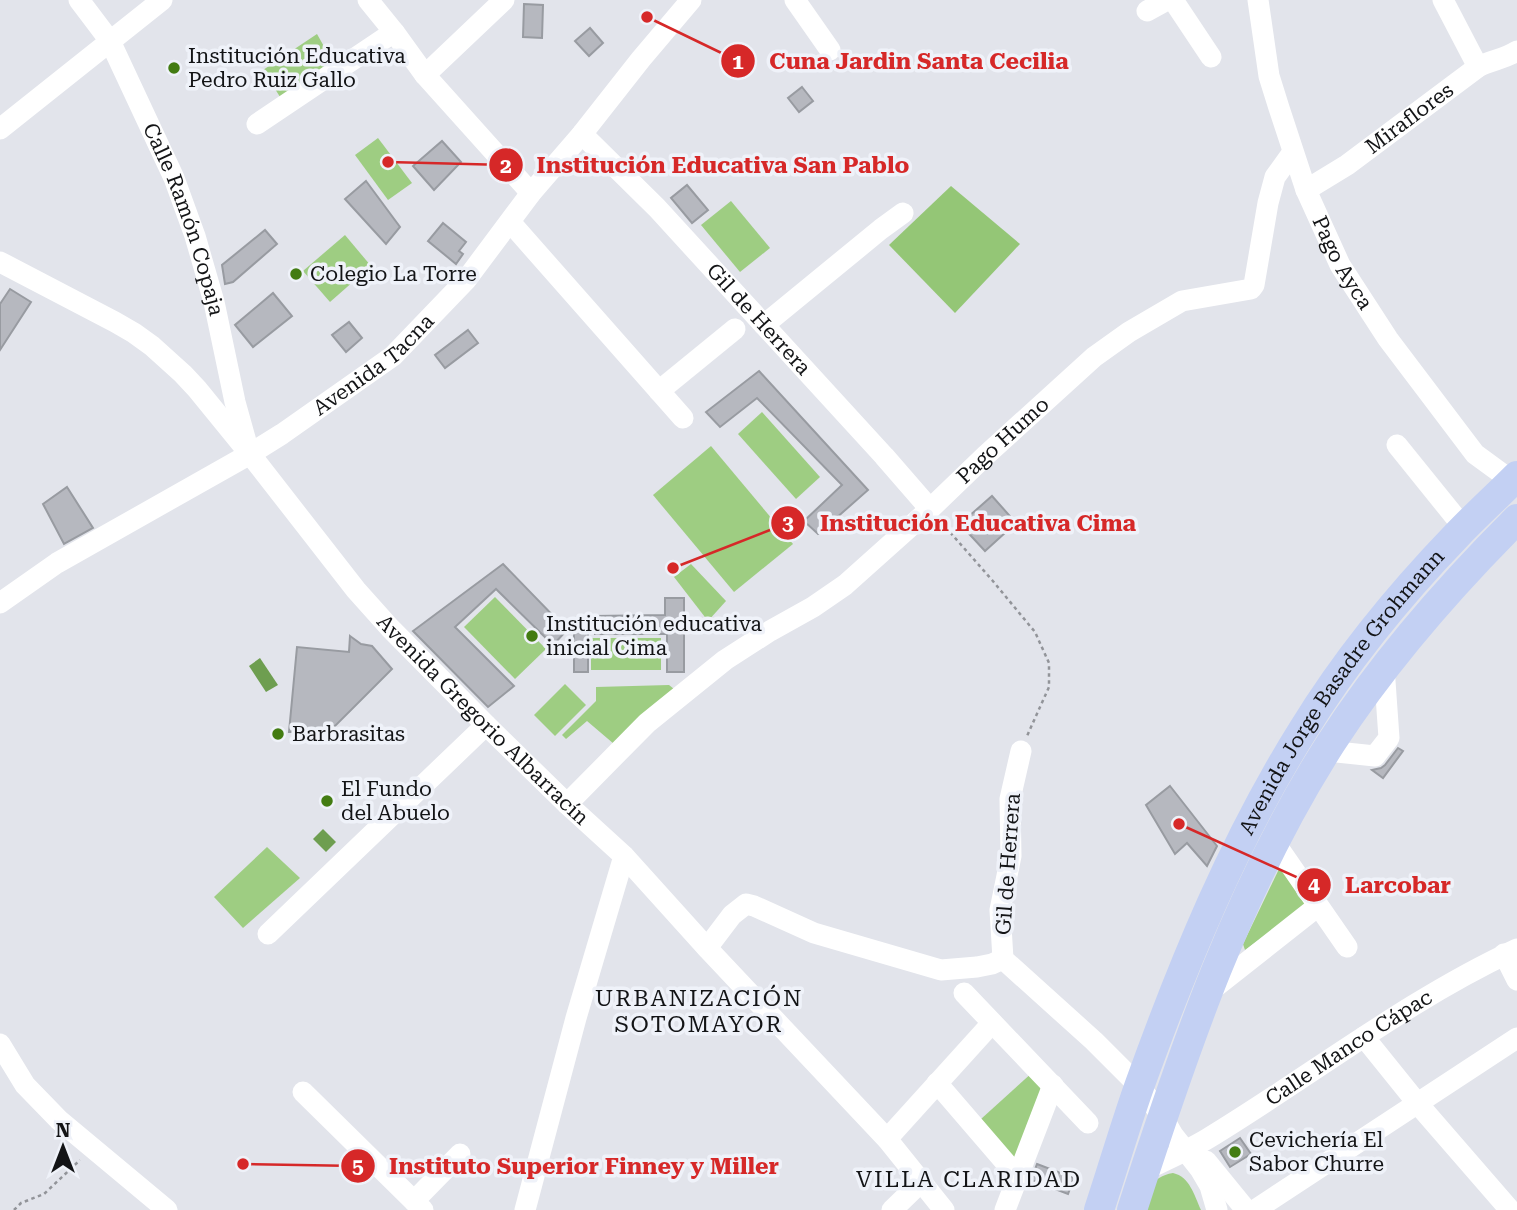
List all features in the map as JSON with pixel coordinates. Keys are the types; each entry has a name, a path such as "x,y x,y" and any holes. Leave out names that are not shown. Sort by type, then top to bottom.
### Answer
{"highway":[{"name":"Avenida Jorge Basadre Grohmann","path":"1099,1210 1139,1086 1191,951 1239,845 1281,765 1343,670 1376,627 1464,528 1515,479"},
{"name":"Avenida Jorge Basadre Grohmann","path":"1132,1210 1207,994 1246,899 1326,751 1384,667 1441,598 1517,519"},
{"path":"1301,733 1326,751"}],"street":[{"name":"Calle Ramón Copaja","path":"79,0 110,41 174,178 195,236 214,302 235,402 250,454"},
{"path":"0,129 162,0"},
{"path":"368,0 425,75 531,193"},
{"path":"425,75 504,0"},
{"name":"Avenida Tacna","path":"0,603 57,563 282,434 393,356 466,280 531,193 691,0"},
{"path":"795,0 830,50"},
{"path":"1147,11 1167,0"},
{"path":"1173,0 1211,57"},
{"name":"Pago Ayca","path":"1258,0 1269,76 1306,190 1340,265 1388,339 1475,454 1515,479"},
{"path":"1443,0 1478,67"},
{"path":"257,124 394,32"},
{"name":"Miraflores","path":"1306,190 1346,165 1478,67 1517,51"},
{"name":"Gil de Herrera","path":"582,134 657,208 930,509"},
{"name":"Pago Humo","path":"566,804 648,723 725,660 769,631 813,607 845,584 1094,357 1129,332 1182,301 1251,289 1275,177 1293,152"},
{"path":"764,325 903,213"},
{"path":"510,222 683,418"},
{"name":"Avenida Gregorio Albarracín","path":"0,262 115,322 168,359 197,389 356,590 390,628 566,804 624,856 887,1139 943,1210"},
{"path":"659,391 735,329"},
{"path":"1397,445 1464,528"},
{"path":"1326,751 1375,756 1389,738 1384,667"},
{"path":"268,934 486,725"},
{"name":"Gil de Herrera","path":"1021,751 1010,799 1011,856 1000,910 1003,958 1139,1086 1200,1170 1210,1186 1217,1210"},
{"path":"1275,843 1346,947"},
{"path":"525,1210 576,1018 624,856"},
{"path":"707,948 732,915 746,904 814,933 941,970 977,967 1003,958"},
{"path":"1207,994 1318,906"},
{"path":"1511,951 1517,979"},
{"name":"Calle Manco Cápac","path":"1145,1170 1208,1138 1451,983 1511,951"},
{"path":"964,993 1088,1122"},
{"path":"887,1139 992,1023"},
{"path":"1364,1037 1418,1104 1510,1207"},
{"path":"1255,1210 1517,1038"},
{"path":"0,1044 25,1085 59,1120 167,1210"},
{"path":"937,1083 1017,1176"},
{"path":"1004,1210 1053,1085"},
{"path":"303,1092 419,1205 460,1154"},
{"path":"1186,1151 1207,1161 1246,1210"},
{"path":"892,1210 922,1181"}],"path":[{"path":"930,509 1035,632 1049,663 1049,687 1021,751"},
{"path":"14,1210 21,1203 44,1194 92,1147"}],"shaded area":[{"path":"317,34 335,66 282,100 263,70"},
{"path":"378,138 412,183 388,200 355,155"},
{"path":"951,186 1020,244 955,313 889,245"},
{"path":"731,201 770,248 740,272 701,225"},
{"path":"345,235 371,266 330,302 303,271"},
{"path":"762,412 820,477 796,499 738,434"},
{"path":"711,446 793,544 734,592 653,495"},
{"path":"691,564 726,601 708,621 674,577"},
{"path":"495,597 546,649 515,679 464,627"},
{"path":"591,638 661,638 661,670 591,670"},
{"path":"260,658 278,685 266,692 249,666"},
{"path":"565,684 586,705 555,736 534,715"},
{"path":"669,685 674,689 614,744 587,721 566,739 562,735 596,701 596,687"},
{"path":"323,829 336,842 326,852 313,839"},
{"path":"267,847 300,878 243,928 214,897"},
{"path":"1279,869 1284,869 1309,903 1245,950 1243,944"},
{"path":"1034,1071 1048,1086 1019,1164 981,1119"},
{"path":"1173,1173 1184,1178 1201,1210 1143,1210 1155,1181"}],"building":[{"path":"524,4 543,5 542,38 523,37"},
{"path":"590,28 603,43 589,56 575,41"},
{"path":"802,87 813,101 799,112 788,98"},
{"path":"442,141 461,162 434,190 413,166"},
{"path":"366,181 400,227 386,244 345,199"},
{"path":"687,185 708,210 692,223 671,198"},
{"path":"443,223 466,242 459,251 463,254 456,264 428,241"},
{"path":"265,230 277,244 233,282 225,284 222,265"},
{"path":"10,289 31,302 0,350 0,304"},
{"path":"273,293 292,316 253,347 235,325"},
{"path":"349,322 362,338 346,352 332,335"},
{"path":"468,330 478,343 445,368 435,355"},
{"path":"759,371 868,490 818,534 804,521 842,485 757,398 720,427 706,412"},
{"path":"67,487 93,528 64,544 43,504"},
{"path":"992,496 1016,523 985,551 960,524"},
{"path":"503,564 567,630 553,645 496,589 455,627 514,686 488,707 413,631"},
{"path":"665,598 684,598 684,672 667,672 667,634 595,634 595,616 665,615"},
{"path":"574,629 588,629 588,672 574,672"},
{"path":"350,636 361,644 372,646 392,669 323,738 319,732 289,732 297,647 349,652"},
{"path":"1398,748 1403,751 1383,778 1372,770 1385,765"},
{"path":"1170,786 1217,846 1207,866 1187,843 1175,854 1146,805"},
{"name":"Cevichería El Sabor Churre","path":"1240,1138 1251,1154 1230,1167 1220,1151"},
{"path":"1037,1164 1074,1178 1068,1194 1031,1180"}],"place":[{"name":"Cuna Jardin Santa Cecilia","path":"647,17"},
{"name":"Institución Educativa Pedro Ruiz Gallo","path":"174,68"},
{"name":"Institución Educativa San Pablo","path":"388,162"},
{"name":"Colegio La Torre","path":"296,274"},
{"name":"Institución Educativa Cima","path":"673,568"},
{"name":"Institución educativa inicial Cima","path":"532,636"},
{"name":"Barbrasitas","path":"278,734"},
{"name":"El Fundo del Abuelo","path":"327,801"},
{"name":"Larcobar","path":"1179,824"},
{"name":"Cevichería El Sabor Churre","path":"1235,1152"},
{"name":"Instituto Superior Finney y Miller","path":"243,1164"}],"district":[{"name":"URBANIZACIÓN SOTOMAYOR","path":"699,1011"},
{"name":"VILLA CLARIDAD","path":"969,1179"}]}
